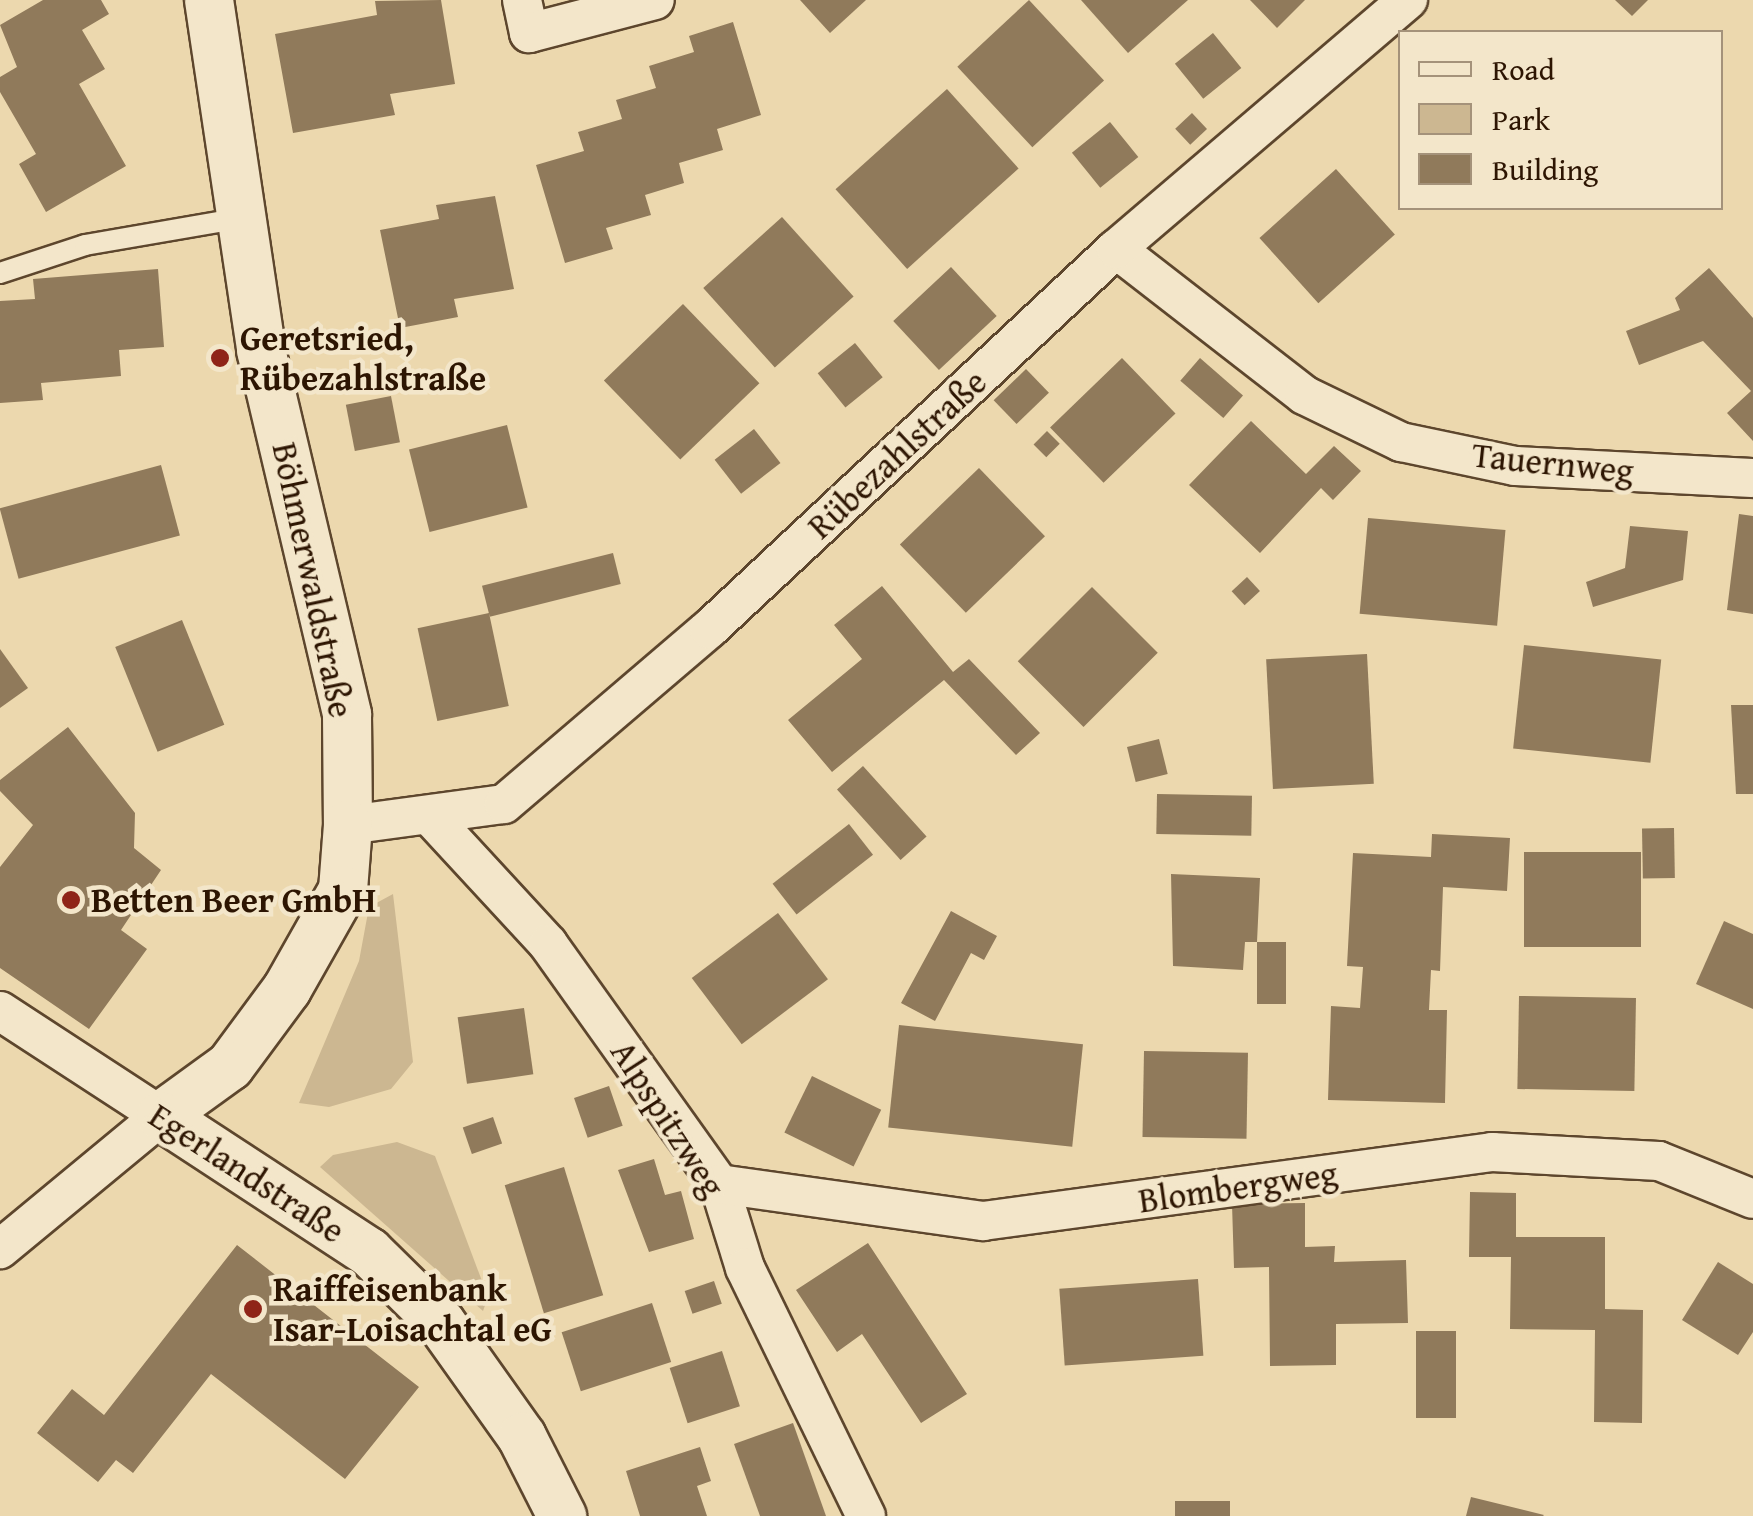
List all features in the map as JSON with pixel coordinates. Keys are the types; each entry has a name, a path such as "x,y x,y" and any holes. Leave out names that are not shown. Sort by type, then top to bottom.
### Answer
{"street":[{"name":"Böhmerwaldstraße","path":"161,1116 230,1066 287,989 343,890 348,825 347,715 262,350 209,0"},
{"path":"522,0 528,33 655,0"},
{"name":"Rübezahlstraße","path":"348,825 431,817 504,804 709,629 1116,249 1408,0"},
{"name":"Tauernweg","path":"1116,249 1304,395 1401,442 1516,466 1753,478"},
{"name":"Alpspitzweg","path":"431,817 548,944 719,1184 745,1268 866,1516"},
{"name":"Egerlandstraße","path":"0,1011 368,1252 440,1323 522,1438 562,1516"},
{"path":"0,1249 161,1116"},
{"name":"Blombergweg","path":"719,1184 983,1221 1492,1152 1659,1161 1753,1199"}],"lane":[{"path":"0,274 85,245 241,218"}],"green space":[{"path":"393,894 413,1062 391,1089 329,1107 299,1103 359,961 369,907"},
{"path":"397,1142 435,1156 488,1297 483,1311 320,1167 333,1155"}],"building":[{"path":"43,0 101,0 109,14 82,30 105,69 79,84 126,166 46,212 19,164 36,154 0,92 0,77 17,67 0,25"},
{"path":"441,0 455,84 390,94 395,115 293,133 275,34 377,15 375,1"},
{"path":"800,0 866,0 830,33"},
{"path":"1029,0 1104,80 1032,147 957,67"},
{"path":"1081,0 1188,0 1128,53"},
{"path":"1250,0 1305,0 1277,28"},
{"path":"1615,0 1648,0 1632,16"},
{"path":"733,22 761,115 717,129 723,150 679,163 684,183 645,195 651,215 606,228 613,249 565,263 536,165 584,151 578,132 622,119 616,100 656,88 649,66 694,52 689,36"},
{"path":"1213,33 1241,68 1203,99 1175,64"},
{"path":"947,89 1019,169 907,269 836,189"},
{"path":"1192,113 1207,129 1190,145 1175,129"},
{"path":"1110,122 1138,157 1100,188 1072,153"},
{"path":"1336,169 1395,234 1318,303 1259,238"},
{"path":"495,196 514,289 454,299 458,317 400,328 380,230 439,219 436,205"},
{"path":"782,217 854,297 775,367 703,288"},
{"path":"951,267 997,316 939,370 893,321"},
{"path":"1709,268 1753,318 1753,441 1727,413 1751,391 1703,341 1639,365 1626,331 1680,310 1675,298"},
{"path":"158,269 164,347 119,350 121,376 41,383 43,400 0,403 0,301 35,299 33,279"},
{"path":"683,304 759,383 680,460 604,380"},
{"path":"855,343 883,377 845,407 818,373"},
{"path":"1122,358 1175,413 1104,483 1050,427"},
{"path":"1200,358 1243,395 1223,418 1180,381"},
{"path":"1026,369 1049,393 1017,424 994,400"},
{"path":"391,396 400,442 355,451 346,405"},
{"path":"1251,421 1306,474 1334,446 1361,471 1333,500 1321,488 1260,553 1189,485"},
{"path":"507,425 528,507 430,532 409,449"},
{"path":"754,429 780,463 741,494 715,460"},
{"path":"1047,431 1060,444 1046,457 1034,444"},
{"path":"161,465 180,536 19,579 0,508"},
{"path":"979,468 1045,536 966,613 900,544"},
{"path":"1739,514 1753,516 1753,614 1727,610"},
{"path":"1368,518 1505,530 1497,626 1360,614"},
{"path":"1630,526 1688,531 1683,580 1593,607 1586,582 1625,568"},
{"path":"613,553 621,584 490,617 482,586"},
{"path":"1247,577 1260,591 1245,605 1232,591"},
{"path":"882,586 953,672 969,659 1040,733 1016,755 944,680 832,772 788,720 862,659 834,625"},
{"path":"1092,587 1158,653 1084,727 1018,661"},
{"path":"489,613 509,706 437,721 418,628"},
{"path":"182,620 224,725 158,752 115,647"},
{"path":"1524,645 1661,659 1650,763 1513,748"},
{"path":"0,649 28,688 0,708"},
{"path":"1367,654 1374,784 1273,789 1266,659"},
{"path":"1731,705 1753,705 1753,794 1736,794"},
{"name":"Betten Beer GmbH","path":"68,727 135,813 134,848 161,870 121,930 147,949 89,1029 0,968 0,867 33,825 0,791 0,780"},
{"path":"1159,739 1168,774 1136,782 1127,747"},
{"path":"863,766 927,837 901,860 837,789"},
{"path":"1157,794 1252,796 1251,836 1156,834"},
{"path":"849,824 873,855 797,914 773,884"},
{"path":"1674,828 1675,878 1643,879 1642,829"},
{"path":"1432,834 1510,838 1507,891 1443,887 1440,971 1431,970 1429,1010 1447,1010 1445,1103 1328,1100 1331,1006 1360,1008 1363,967 1347,966 1353,853 1431,857"},
{"path":"1524,852 1641,852 1641,947 1524,947"},
{"path":"1171,874 1260,878 1257,942 1245,942 1243,970 1173,966"},
{"path":"951,911 997,936 984,960 971,953 935,1021 901,1003"},
{"path":"778,913 828,979 742,1044 692,978"},
{"path":"1724,921 1753,934 1753,1009 1696,984"},
{"path":"1257,942 1286,942 1286,1004 1257,1004"},
{"path":"1519,996 1636,998 1634,1091 1517,1089"},
{"path":"524,1008 533,1074 467,1084 458,1017"},
{"path":"899,1025 1083,1044 1072,1147 888,1127"},
{"path":"1144,1051 1248,1053 1246,1139 1142,1137"},
{"path":"812,1076 881,1110 854,1166 784,1133"},
{"path":"609,1086 623,1126 588,1138 574,1098"},
{"path":"493,1117 502,1143 472,1154 463,1127"},
{"path":"654,1159 665,1195 681,1191 694,1239 649,1252 618,1170"},
{"path":"564,1167 603,1295 544,1313 505,1185"},
{"path":"1470,1192 1516,1193 1516,1237 1605,1237 1605,1309 1643,1310 1642,1423 1594,1422 1595,1330 1510,1329 1511,1257 1469,1257"},
{"path":"1305,1203 1305,1247 1335,1246 1334,1262 1406,1260 1408,1323 1336,1324 1336,1365 1270,1366 1269,1267 1234,1268 1232,1204"},
{"path":"868,1243 967,1394 921,1423 862,1334 837,1352 796,1290"},
{"name":"Raiffeisenbank Isar-Loisachtal eG","path":"237,1245 419,1387 345,1479 211,1374 133,1473 116,1460 98,1482 37,1433 72,1389 104,1415"},
{"path":"1718,1262 1753,1284 1753,1332 1738,1355 1682,1320"},
{"path":"1198,1279 1203,1356 1065,1366 1059,1289"},
{"path":"714,1281 722,1304 693,1314 685,1291"},
{"path":"652,1303 671,1362 581,1391 562,1332"},
{"path":"1416,1331 1456,1331 1456,1418 1416,1418"},
{"path":"722,1351 740,1406 688,1423 670,1368"},
{"path":"793,1423 826,1516 760,1516 734,1444"},
{"path":"700,1447 711,1481 697,1486 707,1516 640,1516 626,1471"},
{"path":"1471,1497 1544,1515 1466,1516"},
{"path":"1175,1501 1230,1501 1230,1516 1175,1516"}],"place":[{"name":"Geretsried, Rübezahlstraße","path":"220,358"},
{"name":"Betten Beer GmbH","path":"71,900"},
{"name":"Raiffeisenbank Isar-Loisachtal eG","path":"253,1309"}]}
